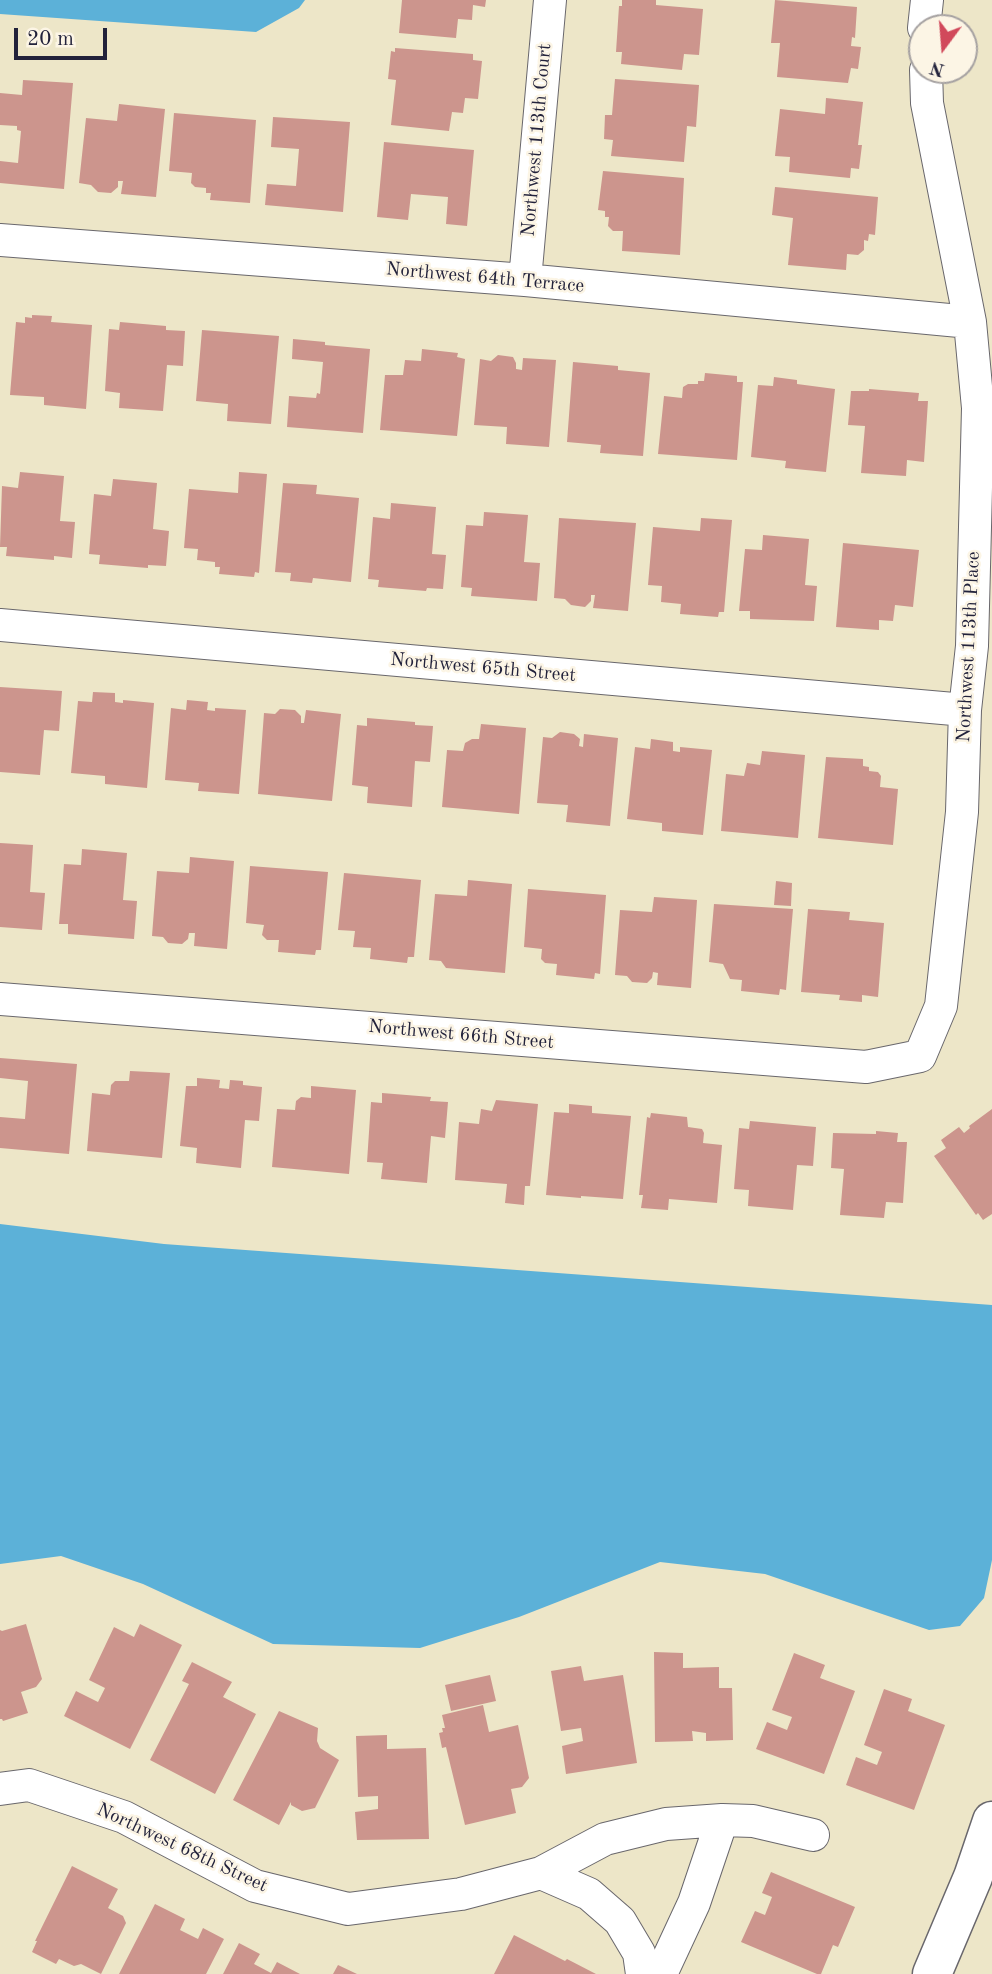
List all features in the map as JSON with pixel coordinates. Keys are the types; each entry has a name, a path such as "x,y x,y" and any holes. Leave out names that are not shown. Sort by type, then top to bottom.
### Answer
{"street":[{"name":"Northwest 113th Court","path":"525,281 550,0"},
{"name":"Northwest 113th Place","path":"920,1056 941,1006 962,812 965,710 972,646 978,408 970,322 928,103 927,84"},
{"name":"Northwest 64th Terrace","path":"0,240 525,281 970,322"},
{"name":"Northwest 65th Street","path":"0,625 965,710"},
{"name":"Northwest 66th Street","path":"0,999 866,1067 920,1056"},
{"name":"Northwest 68th Street","path":"0,1789 29,1786 124,1817 255,1886 348,1909 461,1894 541,1873 605,1839 666,1824 753,1821 813,1835"},
{"path":"661,1974 694,1903 722,1820"},
{"path":"932,1974 973,1877 992,1821"},
{"path":"541,1873 589,1894 620,1921 639,1953 642,1974"}],"water":[{"path":"0,0 305,0 299,8 256,32 0,14"},
{"path":"0,1224 164,1244 992,1305 992,1560 984,1598 960,1626 929,1630 765,1574 660,1562 519,1617 420,1648 273,1644 143,1584 61,1556 0,1564"}],"building":[{"path":"402,0 486,0 485,7 473,5 472,20 458,19 456,38 399,33"},
{"path":"622,0 656,0 656,5 703,9 699,55 684,54 682,70 621,64 622,52 616,52 619,6 622,6"},
{"path":"775,0 857,7 855,38 852,37 851,46 861,47 858,69 851,68 848,83 777,77 780,43 771,43"},
{"path":"395,48 473,54 473,60 482,61 478,99 465,98 463,113 452,112 449,131 391,125 396,80 388,79 391,51 395,52"},
{"path":"615,79 699,85 696,127 687,126 684,162 611,156 613,140 604,139 605,115 612,115"},
{"path":"23,80 73,83 64,189 0,183 0,161 18,163 21,131 17,130 17,126 0,125 0,93 22,95"},
{"path":"826,98 863,102 858,145 862,145 859,169 851,168 850,178 789,172 790,157 775,156 780,109 825,114"},
{"path":"119,104 165,109 156,197 121,194 123,181 118,181 118,187 111,193 98,192 91,185 79,183 86,118 117,121"},
{"path":"174,113 256,120 250,203 210,200 211,193 206,193 206,188 195,187 191,183 192,173 169,171"},
{"path":"273,117 350,122 343,212 265,205 267,184 296,186 299,149 271,147"},
{"path":"384,142 474,150 467,226 446,224 448,197 411,194 408,220 377,217"},
{"path":"603,171 684,178 680,255 622,251 623,231 613,231 608,226 609,217 605,217 605,211 598,210"},
{"path":"775,187 878,197 875,235 869,234 868,241 864,240 864,250 858,255 847,254 846,270 788,265 793,218 772,215"},
{"path":"32,315 52,316 51,322 92,325 86,409 44,405 44,397 10,395 16,322 25,323 25,317 32,318"},
{"path":"120,322 166,326 166,330 185,331 183,366 167,365 163,411 119,408 120,393 105,391 109,329 119,330"},
{"path":"202,330 279,336 271,424 227,421 228,404 196,401"},
{"path":"293,339 370,349 363,433 287,427 289,396 316,398 317,393 320,394 323,362 292,359"},
{"path":"422,349 458,353 457,357 465,359 457,436 380,430 385,375 403,375 405,360 421,361"},
{"path":"498,355 513,357 516,369 522,370 523,358 556,360 549,447 506,444 507,427 474,425 480,359 491,361"},
{"path":"573,362 618,366 618,370 650,373 643,456 600,453 601,445 567,442"},
{"path":"705,373 737,376 737,382 743,382 737,460 658,454 664,396 682,398 683,387 704,381"},
{"path":"774,377 797,380 797,384 835,389 826,472 785,468 786,461 751,457 758,385 773,386"},
{"path":"869,389 919,393 918,401 928,401 924,462 907,460 906,476 861,473 865,426 848,425 851,391"},
{"path":"20,472 64,476 60,521 75,522 72,558 54,556 54,560 6,556 7,547 0,547 2,486 18,488"},
{"path":"239,472 267,474 259,573 255,572 254,577 219,574 220,567 215,567 215,562 197,560 198,549 184,548 189,489 238,493"},
{"path":"113,479 157,483 153,529 169,531 166,566 148,565 148,568 99,564 100,555 89,554 94,494 111,496"},
{"path":"283,483 317,485 316,494 359,498 351,582 313,578 312,583 290,581 291,573 275,572"},
{"path":"391,503 436,507 432,554 446,555 443,589 427,588 426,591 378,587 379,580 368,579 373,517 390,519"},
{"path":"484,512 528,515 524,562 540,563 537,601 471,596 472,588 461,587 466,525 483,526"},
{"path":"559,518 636,523 628,611 593,608 595,595 591,595 591,601 585,607 571,605 565,599 554,598"},
{"path":"701,518 732,520 724,612 719,612 718,617 680,614 681,604 661,602 662,586 648,585 653,527 700,531"},
{"path":"763,535 809,539 805,585 817,586 814,621 750,619 750,611 739,611 745,549 762,550"},
{"path":"843,543 919,550 913,607 895,605 893,621 879,620 879,630 836,627"},
{"path":"0,687 62,691 59,731 44,730 40,775 0,772"},
{"path":"93,692 115,693 115,702 123,703 123,700 154,703 147,788 105,784 105,776 71,773 78,701 92,702"},
{"path":"187,700 208,702 207,710 246,710 239,794 198,791 199,783 165,780 171,708 186,710"},
{"path":"280,709 295,710 301,716 301,723 304,723 306,710 341,714 332,801 258,794 264,713 275,714"},
{"path":"367,718 433,726 430,762 415,761 412,807 367,803 368,787 352,785 357,725 367,726"},
{"path":"481,724 526,728 519,814 442,807 447,750 463,751 465,743 479,739"},
{"path":"560,732 574,734 580,739 579,746 583,747 584,734 618,738 610,826 566,822 568,805 537,803 543,737 552,738"},
{"path":"651,739 673,742 673,751 680,752 680,747 712,750 703,835 662,831 662,823 627,819 635,747 650,749"},
{"path":"762,751 805,755 798,838 721,831 726,774 744,776 747,763 760,765"},
{"path":"826,757 863,759 863,766 881,776 880,787 898,789 893,845 818,838"},
{"path":"0,843 33,845 30,892 45,893 42,930 0,927"},
{"path":"82,849 127,853 123,900 137,901 134,939 68,934 68,924 59,924 64,864 81,865"},
{"path":"190,857 234,861 227,949 194,946 195,933 189,933 188,939 182,944 168,943 163,937 152,936 157,871 189,873"},
{"path":"250,866 328,872 321,950 316,950 315,955 278,952 279,940 267,940 262,935 264,925 246,923"},
{"path":"344,873 421,880 414,957 408,957 407,963 370,959 371,948 353,947 355,931 338,930"},
{"path":"468,880 512,884 505,973 446,968 441,961 429,960 435,894 467,896"},
{"path":"776,881 792,883 791,906 774,905"},
{"path":"528,889 606,895 600,974 595,973 594,979 556,975 557,964 545,963 541,959 542,949 524,947"},
{"path":"654,897 697,900 691,988 657,985 658,973 653,972 647,983 632,982 627,976 615,975 620,910 652,912"},
{"path":"714,904 793,909 786,990 780,989 779,995 741,991 742,980 730,979 723,964 709,962"},
{"path":"808,909 850,912 849,920 884,923 878,997 862,995 862,1002 839,1000 840,995 801,992"},
{"path":"0,1058 77,1064 69,1154 0,1148 0,1117 25,1119 28,1081 0,1078"},
{"path":"130,1071 170,1073 162,1158 87,1151 92,1093 110,1095 111,1085 115,1081 129,1081"},
{"path":"197,1078 220,1080 219,1088 229,1089 230,1080 243,1081 243,1085 262,1087 259,1121 245,1120 241,1168 196,1163 197,1148 180,1146 186,1086 197,1086"},
{"path":"311,1086 356,1090 349,1174 272,1167 277,1109 295,1110 296,1101 301,1097 311,1098"},
{"path":"382,1093 431,1097 430,1101 448,1102 445,1138 431,1136 427,1183 381,1179 383,1163 367,1162 371,1102 382,1103"},
{"path":"496,1100 538,1104 530,1186 525,1186 524,1205 505,1203 507,1184 455,1180 459,1122 479,1124 481,1109 492,1111"},
{"path":"569,1104 592,1106 592,1113 631,1116 623,1199 546,1195 554,1112 569,1113"},
{"path":"992,1109 992,1214 983,1220 978,1213 976,1215 934,1156 946,1148 941,1140 959,1127 964,1133"},
{"path":"651,1113 687,1117 688,1127 702,1129 703,1143 722,1145 717,1203 669,1199 668,1210 641,1208 643,1195 639,1195 647,1117 650,1118"},
{"path":"750,1121 816,1127 813,1166 797,1165 793,1210 748,1206 749,1190 734,1189 739,1128 749,1129"},
{"path":"876,1131 898,1133 897,1142 907,1142 903,1203 886,1202 884,1218 840,1215 844,1169 831,1168 833,1133 876,1134"},
{"path":"26,1624 42,1679 36,1687 21,1692 28,1713 3,1721 0,1719 0,1630"},
{"path":"140,1624 182,1645 130,1749 64,1716 76,1691 98,1702 105,1688 89,1680 114,1627 134,1637"},
{"path":"654,1652 683,1653 683,1668 719,1667 719,1688 732,1688 733,1740 706,1741 706,1733 692,1731 693,1741 655,1742"},
{"path":"794,1653 825,1665 820,1678 855,1691 824,1774 756,1749 767,1722 787,1730 792,1717 772,1710"},
{"path":"192,1662 232,1682 223,1697 256,1714 215,1794 150,1760 189,1684 182,1681"},
{"path":"581,1666 584,1681 623,1675 637,1763 566,1774 562,1746 583,1741 581,1728 561,1731 551,1671"},
{"path":"490,1675 496,1701 451,1711 445,1685"},
{"path":"884,1689 912,1699 908,1711 945,1725 914,1810 846,1785 856,1757 877,1765 882,1752 864,1745"},
{"path":"483,1705 489,1732 518,1725 529,1778 522,1787 511,1789 516,1813 465,1825 446,1747 442,1748 439,1733 445,1728 442,1715"},
{"path":"279,1711 318,1728 317,1741 320,1748 339,1760 315,1808 302,1811 291,1805 291,1802 279,1825 233,1800"},
{"path":"387,1735 387,1749 426,1748 429,1839 357,1840 355,1812 378,1809 378,1796 358,1797 356,1736"},
{"path":"72,1866 118,1889 108,1908 123,1916 126,1923 101,1974 81,1964 74,1966 59,1959 56,1964 32,1952"},
{"path":"771,1872 855,1907 838,1947 833,1945 821,1974 741,1942 755,1911 765,1915 772,1897 762,1893"},
{"path":"155,1904 185,1919 180,1930 198,1939 203,1928 224,1939 206,1974 119,1974"},
{"path":"514,1935 565,1961 567,1959 596,1974 494,1974"},
{"path":"239,1943 260,1954 254,1964 271,1973 277,1962 300,1974 223,1974"},
{"path":"338,1965 357,1974 333,1974"}]}
